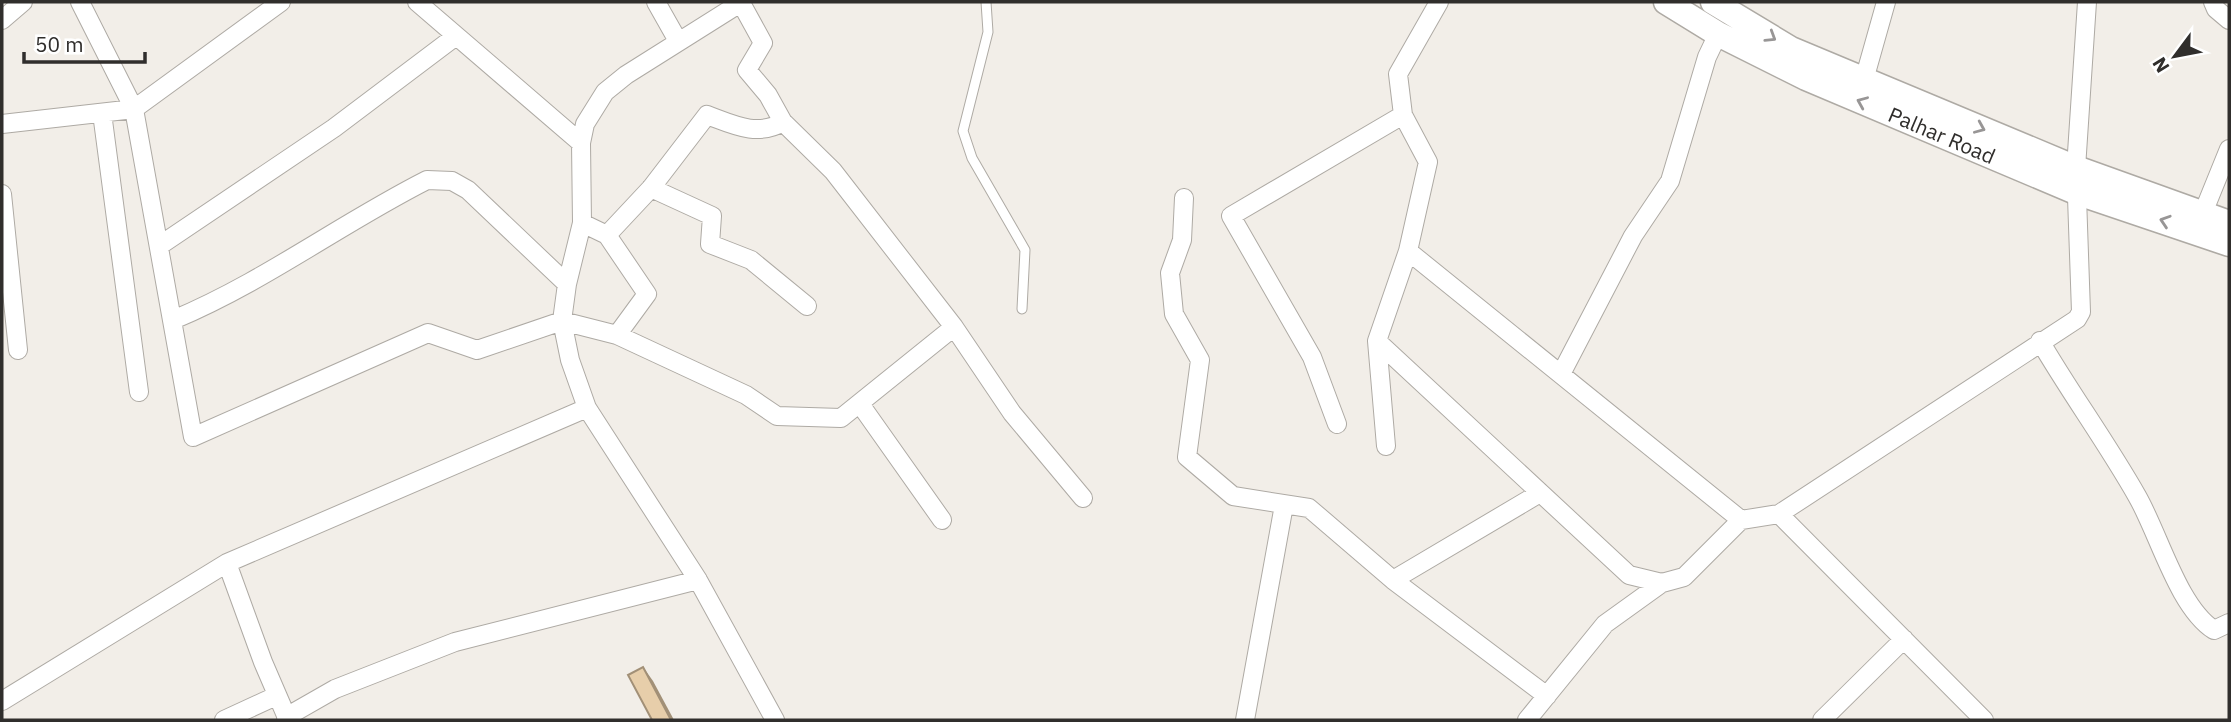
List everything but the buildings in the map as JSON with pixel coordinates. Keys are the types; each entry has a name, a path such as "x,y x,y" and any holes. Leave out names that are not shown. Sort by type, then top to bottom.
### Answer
{"main road":[{"name":"Palhar Road","path":"1667,2 1718,34 1806,78 2078,193 2229,244"},
{"name":"Palhar Road","path":"1713,2 1791,50 2076,168 2229,222"}],"street":[{"path":"2,20 23,2"},
{"path":"80,2 134,109 193,437 428,333 437,334 467,349 477,350 562,321 617,335 746,395 777,416 841,418 954,327"},
{"path":"2,124 134,109 281,2"},
{"path":"417,2 581,143"},
{"path":"656,2 678,41"},
{"path":"1386,446 1377,341 1408,251 1428,162 1403,115 1398,74 1439,2"},
{"path":"1864,80 1886,2"},
{"path":"1527,720 1605,624 1662,583 1684,577 1741,520 1779,513 2077,319 2081,312 2076,168 2087,2"},
{"path":"2213,2 2216,9 2229,20"},
{"path":"775,720 698,580 587,408 570,360 562,321 567,284 582,223 584,185 581,143 586,124 605,92 678,41 742,3 762,43 747,70 768,95 783,122 833,171 954,327 1012,413 1083,498"},
{"path":"1561,374 1633,236 1670,181 1707,57 1718,34"},
{"path":"159,246 334,128 456,36"},
{"path":"102,113 139,393"},
{"path":"607,235 651,188 708,115 735,126 768,130 783,122"},
{"path":"1337,424 1312,357 1231,216 1403,115"},
{"path":"2203,213 2229,149"},
{"path":"173,320 220,301 427,180 453,181 468,190 567,284"},
{"path":"651,188 712,216 710,244 751,260 807,306"},
{"path":"2,194 18,350"},
{"path":"1184,198 1182,240 1170,273 1174,314 1200,360 1188,457 1233,496 1310,508 1393,580 1547,696"},
{"path":"582,223 607,235 647,294 617,335"},
{"path":"1408,251 1741,520"},
{"path":"1377,341 1629,575 1662,583"},
{"path":"2040,341 2138,496 2188,599 2205,624 2214,630 2229,623"},
{"path":"860,404 942,520"},
{"path":"2,701 227,563 587,408"},
{"path":"1393,580 1541,493"},
{"path":"1245,720 1284,505"},
{"path":"1779,513 1984,720"},
{"path":"227,563 287,719 335,689 455,642 698,580"},
{"path":"1822,720 1904,639"},
{"path":"224,720 276,696"}],"lane":[{"path":"986,2 988,32 963,131 972,158 1025,250 1022,309"}]}
